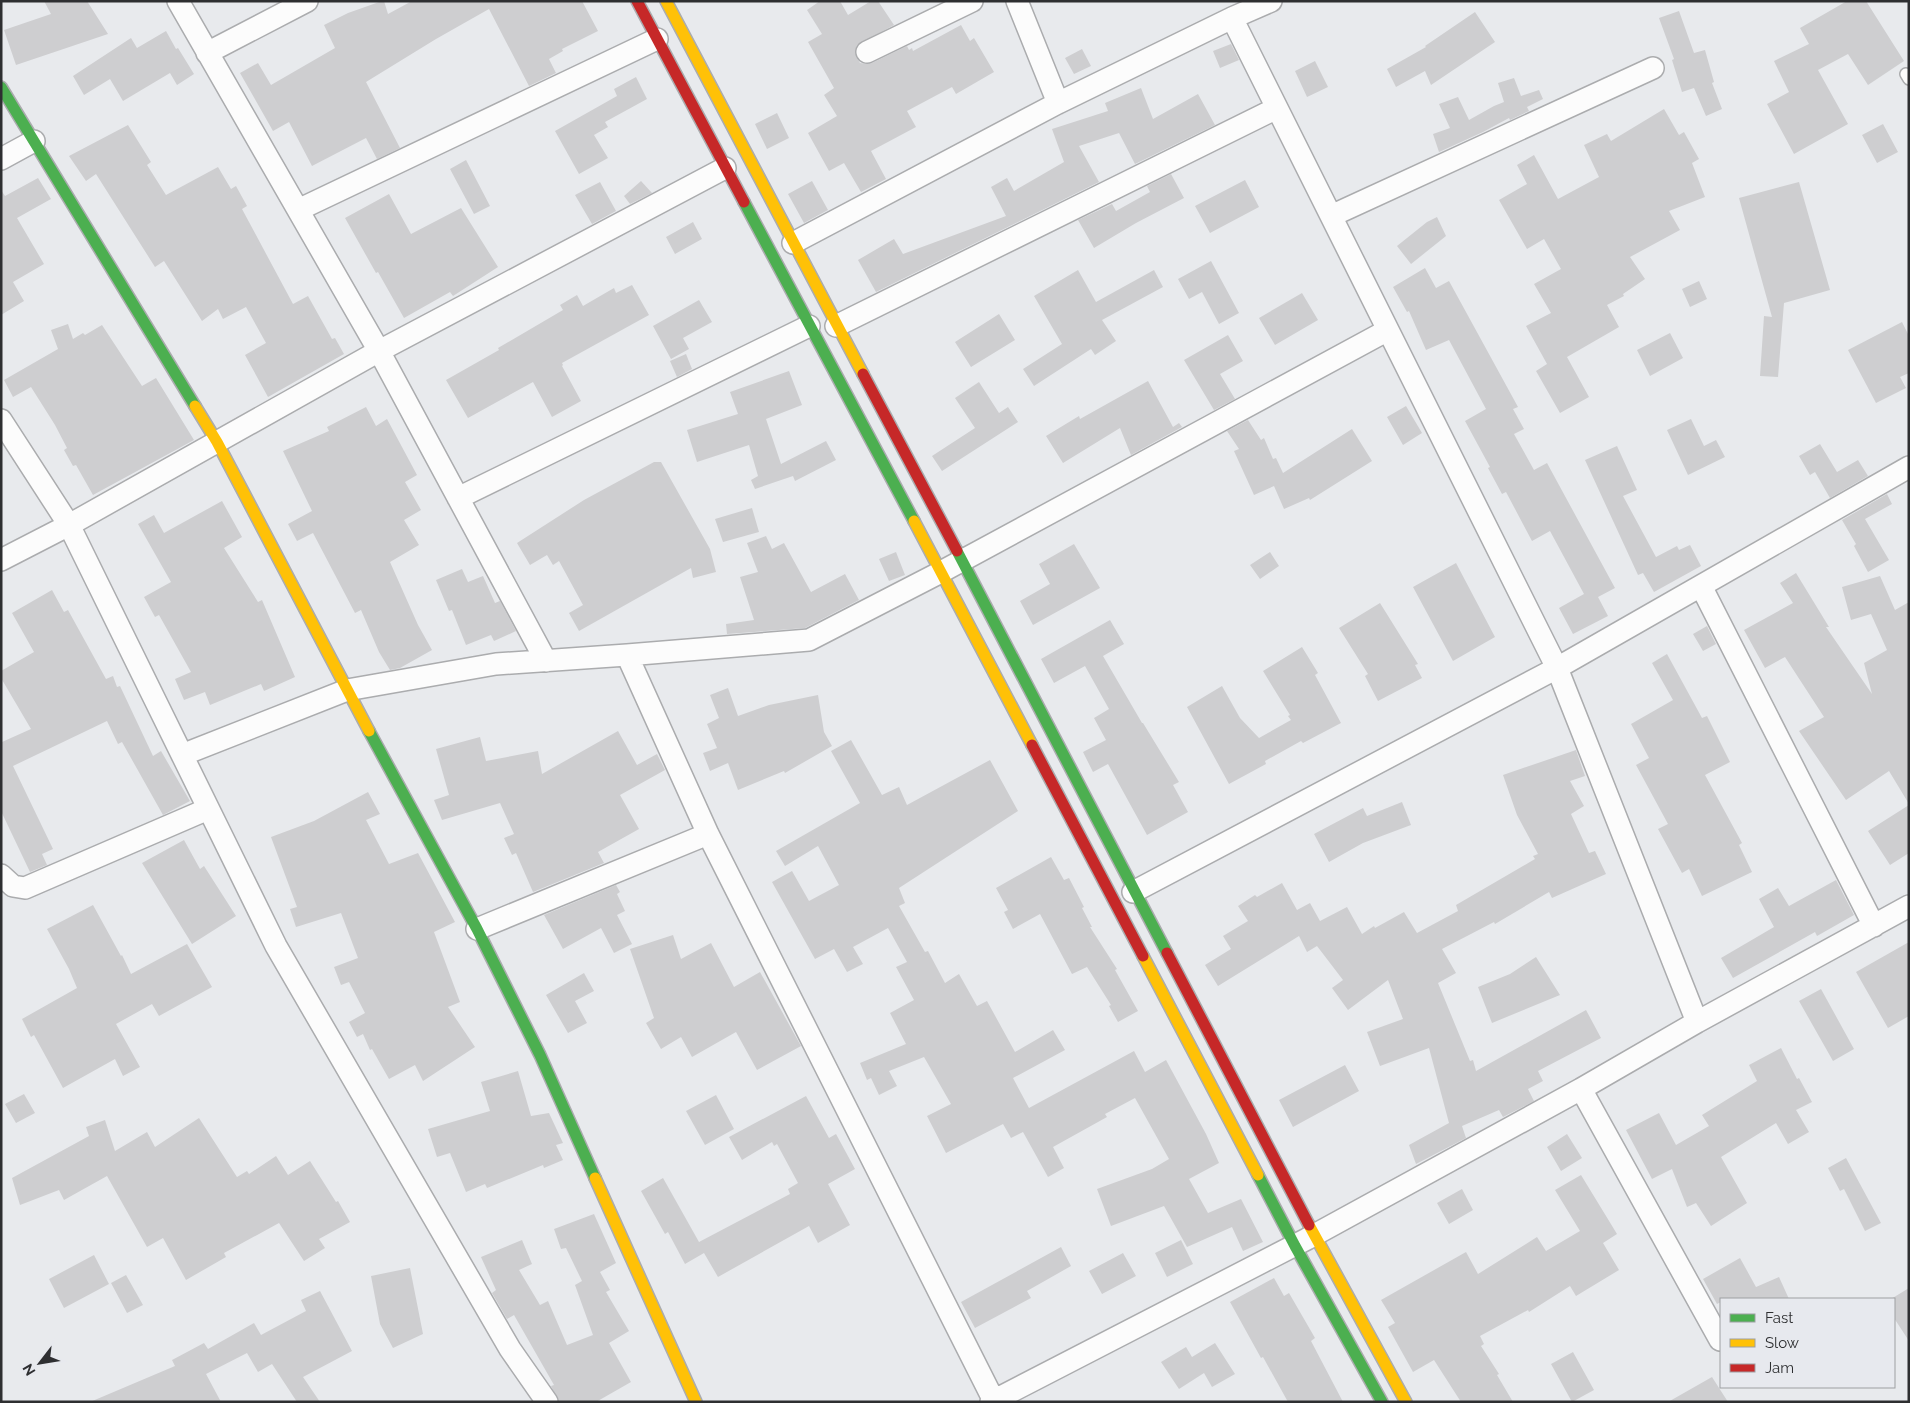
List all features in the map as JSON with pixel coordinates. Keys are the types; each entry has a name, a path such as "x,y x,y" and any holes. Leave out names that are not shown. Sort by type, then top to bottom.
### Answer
{"main road":[{"path":"637,1 941,572 1295,1246 1382,1402"},
{"path":"666,1 836,326 962,561 1314,1236 1406,1402"},
{"path":"1,87 217,442 347,690 477,929 540,1055 696,1402"}],"street":[{"path":"178,1 379,351 546,661"},
{"path":"208,53 307,1"},
{"path":"867,52 972,1"},
{"path":"1017,1 1058,103"},
{"path":"793,243 1058,103 1232,18 1271,1"},
{"path":"1232,18 1557,668 1697,1022"},
{"path":"298,210 657,39"},
{"path":"1331,216 1653,68"},
{"path":"836,326 1277,108"},
{"path":"1,159 34,141"},
{"path":"1,560 69,525 379,351 725,168"},
{"path":"458,498 809,326"},
{"path":"182,755 347,690 496,664 809,640 962,561 1388,330"},
{"path":"1,420 69,525 276,946 510,1349 547,1402"},
{"path":"1133,892 1557,668 1909,467"},
{"path":"1700,586 1874,926"},
{"path":"627,655 708,834 992,1401 1314,1236 1909,906"},
{"path":"1,875 13,886 25,888 208,809"},
{"path":"477,929 708,834"},
{"path":"1581,1089 1720,1340"}],"building":[{"path":"44,1 87,1 108,34 16,65 4,30 51,14"},
{"path":"384,1 388,14 412,1 582,1 598,31 562,49 563,51 549,59 556,73 529,86 489,9 366,82 400,148 377,159 366,138 312,166 289,122 273,131 240,73 258,63 271,85 335,48 324,25 348,13"},
{"path":"820,1 840,1 848,15 871,1 878,1 894,25 857,45 856,57 860,63 872,63 907,46 909,50 912,48 913,51 961,25 970,41 974,38 994,72 956,94 952,87 907,111 916,127 871,151 886,179 861,192 844,163 829,171 808,133 837,116 824,95 834,88 808,42 822,34 807,10"},
{"path":"1847,1 1866,1 1904,61 1868,85 1848,54 1818,70 1848,124 1794,154 1767,104 1789,92 1774,61 1809,44 1800,28"},
{"path":"1679,11 1694,53 1705,50 1714,82 1712,83 1722,109 1706,116 1694,88 1682,92 1672,60 1674,59 1659,18"},
{"path":"1475,12 1495,42 1431,85 1425,71 1396,87 1387,69 1426,47"},
{"path":"166,31 194,74 177,85 170,73 123,101 110,79 84,95 73,76 131,38 137,48"},
{"path":"1231,44 1239,60 1220,68 1213,51"},
{"path":"1082,49 1091,66 1074,74 1065,58"},
{"path":"1315,61 1328,87 1307,97 1295,71"},
{"path":"636,77 647,99 605,122 608,127 594,135 608,158 579,174 555,131 617,96 614,89"},
{"path":"1514,78 1521,96 1539,90 1543,99 1527,107 1529,111 1510,120 1509,118 1439,152 1433,134 1450,128 1439,104 1458,97 1469,120 1504,102 1498,83"},
{"path":"1141,88 1153,119 1198,94 1215,125 1135,164 1119,133 1079,146 1099,182 876,292 858,260 894,239 903,254 1006,216 991,187 1007,178 1014,191 1064,162 1052,129 1108,111 1105,103"},
{"path":"1664,109 1679,135 1684,132 1699,159 1692,163 1705,197 1669,211 1680,230 1630,257 1645,279 1623,294 1624,296 1607,305 1619,327 1567,357 1589,397 1560,413 1536,371 1547,364 1526,326 1551,313 1534,284 1561,269 1544,239 1527,249 1499,200 1527,184 1517,165 1534,155 1558,199 1599,177 1584,145 1607,134 1611,141"},
{"path":"777,113 789,138 767,149 755,124"},
{"path":"1883,124 1898,152 1877,163 1862,135"},
{"path":"128,125 151,162 147,165 166,195 218,167 231,189 236,186 247,206 242,209 293,304 308,296 332,339 335,338 344,354 268,397 245,355 266,343 246,307 223,319 218,309 202,321 164,261 155,267 96,174 86,181 69,156"},
{"path":"466,160 490,206 474,214 450,169"},
{"path":"1171,174 1184,198 1094,248 1078,220 1112,204 1116,211 1150,192 1147,186"},
{"path":"38,178 51,199 17,218 44,264 13,282 24,301 1,315 1,190 5,196"},
{"path":"1245,180 1259,207 1210,233 1195,206"},
{"path":"641,181 652,193 630,204 624,196"},
{"path":"812,181 828,210 804,223 788,194"},
{"path":"600,182 616,211 592,224 575,195"},
{"path":"1799,182 1830,290 1784,303 1778,377 1760,376 1764,316 1772,317 1739,198"},
{"path":"389,194 411,234 461,208 498,267 453,296 450,292 404,318 345,218"},
{"path":"1437,217 1446,236 1411,264 1397,246 1427,222"},
{"path":"693,222 702,239 675,254 666,237"},
{"path":"1211,261 1239,313 1219,324 1202,292 1189,299 1178,279"},
{"path":"1425,268 1436,288 1449,281 1518,407 1513,409 1524,429 1514,434 1534,470 1547,463 1615,588 1598,597 1608,616 1573,634 1559,608 1584,594 1550,531 1532,541 1506,492 1502,494 1488,468 1490,467 1465,421 1486,409 1449,340 1426,350 1409,311 1407,312 1393,287"},
{"path":"1078,270 1096,302 1154,270 1163,287 1102,320 1116,341 1095,355 1091,349 1034,386 1023,369 1062,344 1034,296"},
{"path":"1699,281 1707,299 1690,307 1682,289"},
{"path":"632,285 649,315 562,363 581,401 552,417 533,382 468,418 446,380 563,310 560,305 577,295 583,306 614,288 616,293"},
{"path":"1302,293 1318,320 1275,345 1259,318"},
{"path":"699,300 712,322 683,338 689,349 671,359 653,326"},
{"path":"999,314 1015,340 971,367 955,342"},
{"path":"1902,322 1909,336 1909,373 1900,377 1906,388 1876,403 1848,350"},
{"path":"68,324 73,339 83,333 85,335 102,325 142,386 156,378 194,440 93,495 76,465 73,466 64,450 67,448 55,425 31,387 13,397 4,380 58,349 51,330"},
{"path":"1670,333 1683,358 1650,376 1637,350"},
{"path":"1228,335 1243,361 1220,374 1235,399 1214,410 1184,360"},
{"path":"686,354 692,369 677,377 670,361"},
{"path":"789,371 802,405 766,419 781,464 826,441 836,460 795,481 793,476 755,489 751,480 758,476 749,445 697,462 687,430 738,414 730,392"},
{"path":"1148,381 1173,427 1179,423 1182,427 1131,455 1120,428 1063,463 1046,436 1079,416 1080,419"},
{"path":"979,382 999,413 1008,407 1018,422 942,471 932,456 975,428 955,398"},
{"path":"1406,406 1422,433 1403,445 1387,417"},
{"path":"366,407 376,426 387,419 417,475 405,482 421,510 404,520 419,545 390,562 418,625 432,650 400,668 390,670 379,652 361,610 355,613 313,533 297,541 288,524 312,511 283,451 329,431 327,427"},
{"path":"1691,419 1704,446 1716,440 1725,457 1688,475 1667,430"},
{"path":"1248,420 1261,440 1264,438 1273,459 1276,458 1283,473 1352,429 1372,461 1310,500 1309,498 1284,509 1274,486 1254,495 1234,451 1239,449 1227,431"},
{"path":"1820,444 1837,472 1858,460 1868,476 1830,498 1815,472 1810,475 1799,456"},
{"path":"1617,446 1637,490 1623,496 1656,557 1677,546 1679,550 1690,545 1701,566 1654,592 1643,573 1638,575 1585,460"},
{"path":"654,462 661,462 710,549 716,572 693,578 691,568 579,631 569,613 583,605 559,561 553,565 547,555 530,565 517,543 584,500"},
{"path":"1887,494 1892,504 1865,519 1889,560 1868,572 1854,546 1856,544 1842,520"},
{"path":"222,501 242,537 224,548 258,602 262,600 295,677 264,691 261,684 210,705 205,692 184,700 175,679 191,672 159,615 155,617 144,597 171,582 138,524 154,515 164,533"},
{"path":"752,508 759,532 723,542 715,519"},
{"path":"766,536 772,549 784,543 811,592 845,574 859,600 805,628 727,634 726,624 754,620 740,577 758,572 747,543"},
{"path":"1074,544 1100,588 1033,625 1020,601 1050,584 1039,564"},
{"path":"896,552 905,575 889,581 879,559"},
{"path":"1270,552 1279,566 1260,579 1250,565"},
{"path":"1456,563 1495,637 1453,661 1413,587"},
{"path":"462,569 468,582 483,576 495,603 500,601 516,631 494,641 491,635 466,645 452,610 449,611 436,580"},
{"path":"1796,573 1829,627 1826,627 1872,694 1864,663 1887,650 1871,614 1851,620 1842,587 1880,576 1895,610 1909,602 1909,804 1889,771 1846,800 1799,731 1824,717 1785,657 1765,668 1744,630 1793,603 1780,583"},
{"path":"52,590 64,612 68,610 106,679 113,676 117,687 120,686 153,756 161,751 190,801 163,815 122,742 118,744 107,721 13,766 53,849 42,854 47,865 30,872 1,811 1,740 2,742 31,729 1,678 1,671 34,652 12,613"},
{"path":"1380,603 1418,664 1415,665 1422,678 1378,701 1365,676 1368,674 1339,628"},
{"path":"1110,620 1124,644 1103,656 1179,782 1173,785 1188,812 1147,835 1108,764 1093,772 1083,752 1106,740 1094,718 1109,709 1085,666 1054,683 1041,659"},
{"path":"1707,626 1716,644 1703,651 1693,634"},
{"path":"1302,647 1318,673 1315,675 1341,723 1303,743 1301,741 1265,761 1266,764 1229,784 1187,707 1222,686 1240,718 1259,738 1291,720 1288,716 1290,715 1263,671"},
{"path":"1667,654 1702,718 1707,716 1730,762 1705,775 1742,843 1739,845 1752,872 1702,896 1689,869 1682,873 1658,829 1668,824 1636,765 1649,758 1631,724 1673,700 1652,663"},
{"path":"728,688 738,716 769,705 818,695 824,732 832,746 785,773 784,771 738,790 728,763 710,771 703,753 717,748 707,724 719,718 710,695"},
{"path":"618,731 637,765 657,754 665,770 620,795 639,829 598,852 604,863 533,892 516,853 512,855 504,838 514,834 500,803 442,820 434,800 449,795 436,749 480,737 486,761 538,751 542,774"},
{"path":"851,740 882,795 899,787 907,805 990,760 1018,811 899,888 905,903 899,906 925,952 928,951 945,983 959,974 977,1006 987,1001 1015,1052 1053,1030 1065,1050 1013,1078 1029,1108 1134,1051 1145,1072 1166,1060 1206,1134 1219,1163 1189,1179 1208,1213 1241,1199 1263,1242 1243,1251 1232,1227 1187,1247 1164,1206 1111,1226 1097,1189 1152,1169 1169,1159 1135,1098 1105,1114 1107,1117 1053,1147 1064,1168 1048,1177 1023,1132 1011,1138 1003,1124 946,1153 927,1116 951,1104 924,1057 889,1071 897,1086 879,1095 871,1078 867,1080 860,1063 906,1044 890,1013 914,1000 896,967 907,962 888,928 853,947 863,964 847,972 834,949 815,959 772,882 792,871 809,901 839,885 818,846 785,866 776,851 860,803 831,751"},
{"path":"1576,750 1585,776 1570,781 1584,806 1571,814 1589,853 1595,851 1606,874 1552,898 1549,892 1495,924 1494,922 1442,949 1456,973 1438,983 1470,1061 1473,1060 1476,1071 1586,1010 1601,1038 1538,1071 1543,1081 1528,1089 1534,1101 1503,1117 1499,1110 1462,1126 1466,1138 1416,1164 1409,1145 1449,1123 1429,1048 1380,1066 1367,1032 1403,1019 1388,980 1348,1010 1332,988 1343,980 1317,946 1307,952 1299,936 1218,986 1205,965 1231,949 1223,936 1248,921 1238,906 1255,895 1257,897 1282,883 1297,910 1310,903 1320,921 1347,907 1362,934 1374,926 1375,928 1404,912 1417,933 1458,911 1456,905 1535,859 1533,856 1538,854 1517,815 1503,775"},
{"path":"368,792 380,814 366,820 389,864 418,853 455,922 434,932 460,1002 448,1007 475,1047 423,1081 415,1065 389,1079 372,1049 370,1050 363,1034 357,1037 349,1022 365,1013 349,982 341,985 334,967 358,958 341,913 296,927 290,909 297,907 271,837 314,821"},
{"path":"1402,802 1411,825 1363,843 1329,862 1314,834 1363,808 1367,816"},
{"path":"1909,805 1909,853 1890,865 1868,831"},
{"path":"184,840 200,869 204,866 236,916 192,944 142,863"},
{"path":"1051,857 1064,880 1069,878 1084,907 1082,908 1092,927 1090,927 1117,969 1115,970 1138,1011 1118,1022 1109,1006 1111,1005 1087,967 1072,974 1040,914 1013,929 1004,912 1008,910 996,888"},
{"path":"1836,880 1854,915 1817,936 1815,932 1733,978 1721,958 1774,927 1759,899 1778,888 1789,906"},
{"path":"616,885 620,892 617,894 625,911 617,915 632,944 614,953 601,928 563,949 544,915"},
{"path":"93,905 131,974 187,944 212,987 159,1016 152,1004 116,1024 140,1067 123,1076 115,1059 63,1088 34,1035 31,1037 22,1019 77,988 47,929"},
{"path":"673,935 681,959 711,943 734,987 760,972 801,1046 757,1070 736,1032 692,1057 681,1037 661,1049 646,1023 654,1018 630,949"},
{"path":"1909,942 1909,1016 1888,1028 1856,972"},
{"path":"1536,957 1560,995 1492,1023 1478,987 1510,974"},
{"path":"584,973 594,991 575,1001 587,1023 568,1033 546,995"},
{"path":"1821,989 1854,1049 1833,1061 1799,1001"},
{"path":"1781,1048 1797,1079 1799,1078 1812,1102 1796,1110 1809,1132 1788,1144 1776,1123 1721,1157 1747,1203 1711,1226 1696,1203 1687,1207 1672,1169 1652,1179 1626,1130 1659,1113 1676,1145 1709,1126 1702,1115 1757,1081 1749,1065"},
{"path":"1345,1065 1359,1091 1293,1127 1279,1100"},
{"path":"518,1071 531,1116 549,1113 563,1143 556,1145 563,1160 544,1168 543,1165 487,1188 485,1184 466,1192 450,1153 437,1157 428,1129 490,1111 481,1082"},
{"path":"24,1094 35,1113 16,1123 5,1104"},
{"path":"716,1095 734,1129 705,1145 686,1111"},
{"path":"806,1096 829,1138 836,1134 855,1169 828,1184 850,1225 818,1243 809,1226 718,1277 704,1253 685,1264 668,1232 665,1234 641,1191 663,1178 699,1242 790,1194 788,1189 798,1183 777,1144 774,1146 772,1142 742,1160 729,1137"},
{"path":"199,1118 237,1177 247,1171 249,1174 276,1156 288,1175 310,1161 350,1222 319,1239 325,1248 304,1261 279,1223 224,1253 226,1257 186,1280 163,1238 147,1247 107,1176 64,1200 59,1190 20,1205 12,1178 89,1136 86,1127 105,1120 115,1151 147,1132 155,1147"},
{"path":"1567,1134 1582,1158 1561,1171 1547,1147"},
{"path":"1846,1158 1881,1223 1865,1231 1844,1189 1840,1191 1828,1168"},
{"path":"1581,1175 1617,1234 1603,1243 1619,1270 1576,1296 1570,1286 1529,1312 1528,1310 1480,1336 1484,1344 1481,1346 1499,1374 1497,1375 1513,1402 1461,1402 1434,1360 1413,1372 1388,1327 1395,1323 1381,1300 1466,1252 1478,1274 1537,1237 1546,1251 1580,1231 1555,1190"},
{"path":"1462,1189 1473,1210 1449,1224 1437,1203"},
{"path":"594,1214 616,1263 600,1272 610,1290 606,1292 629,1331 609,1343 631,1382 596,1402 559,1402 551,1386 554,1385 514,1315 507,1319 492,1293 496,1290 481,1257 522,1240 532,1264 519,1270 540,1305 548,1301 567,1345 593,1335 575,1285 582,1281 566,1248 561,1249 554,1229"},
{"path":"1181,1240 1193,1264 1167,1277 1155,1253"},
{"path":"1061,1247 1071,1266 1027,1291 1031,1298 975,1328 961,1302"},
{"path":"1123,1253 1136,1276 1102,1294 1089,1271"},
{"path":"94,1255 109,1284 64,1308 49,1279"},
{"path":"1740,1258 1756,1287 1779,1277 1789,1298 1720,1298 1720,1302 1717,1304 1703,1279"},
{"path":"410,1268 423,1334 393,1348 380,1324 371,1276"},
{"path":"126,1275 143,1305 127,1313 111,1283"},
{"path":"1274,1278 1284,1296 1289,1293 1315,1338 1311,1341 1343,1402 1288,1402 1263,1357 1261,1358 1230,1302"},
{"path":"1909,1288 1909,1341 1895,1320 1895,1298 1893,1298"},
{"path":"320,1291 352,1351 303,1377 320,1402 297,1402 272,1364 258,1372 247,1353 206,1374 221,1402 90,1402 175,1366 172,1360 204,1343 208,1349 254,1323 261,1335 306,1311 301,1300"},
{"path":"1215,1343 1235,1374 1212,1387 1204,1373 1179,1389 1161,1362 1186,1347 1192,1357"},
{"path":"1573,1352 1594,1390 1572,1402 1551,1364"},
{"path":"1712,1377 1728,1402 1668,1402"}],"traffic: fast":[{"path":"1,87 195,406"},
{"path":"744,202 914,521"},
{"path":"957,551 1167,953"},
{"path":"369,731 477,929 540,1055 595,1178"},
{"path":"1258,1175 1295,1246 1382,1402"}],"traffic: slow":[{"path":"666,1 863,374"},
{"path":"195,406 217,442 369,731"},
{"path":"914,521 1032,745"},
{"path":"1143,956 1258,1175"},
{"path":"595,1178 696,1402"},
{"path":"1309,1225 1406,1402"}],"traffic: jam":[{"path":"637,1 744,202"},
{"path":"863,374 957,551"},
{"path":"1032,745 1143,956"},
{"path":"1167,953 1309,1225"}]}
